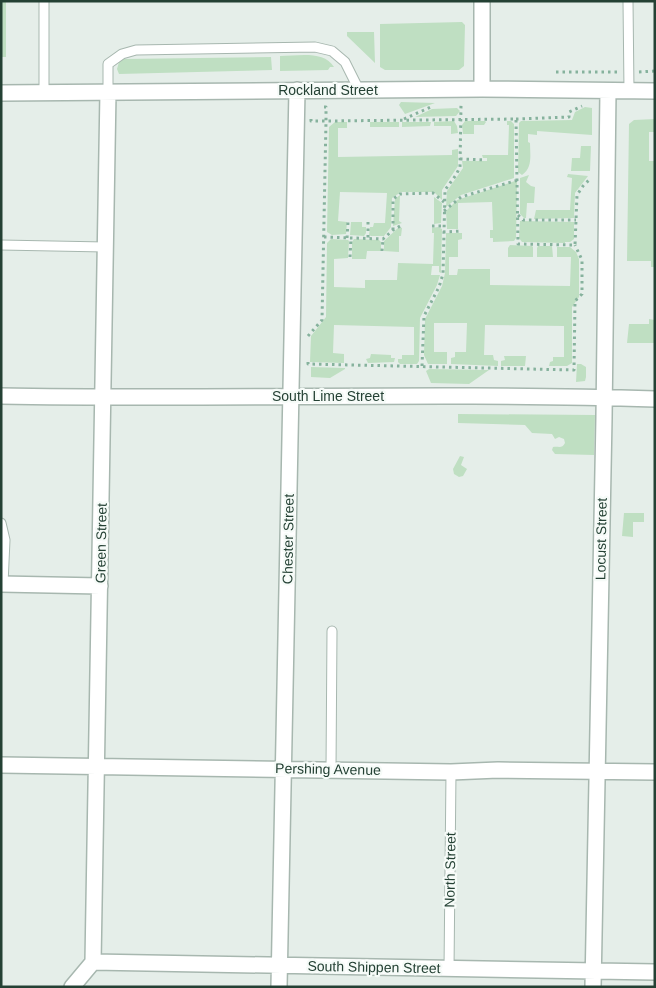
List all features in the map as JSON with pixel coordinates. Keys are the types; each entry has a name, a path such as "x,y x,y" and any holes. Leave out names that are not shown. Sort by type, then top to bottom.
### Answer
{"street":[{"path":"482,1 482,89"},
{"name":"Rockland Street","path":"1,93 461,89 655,91"},
{"name":"Chester Street","path":"280,987 297,90"},
{"name":"Locust Street","path":"593,987 608,91"},
{"name":"Green Street","path":"93,962 98,766 108,92"},
{"name":"South Lime Street","path":"1,396 103,398 290,396 655,399"},
{"path":"2,584 100,586"},
{"name":"Pershing Avenue","path":"1,765 451,772 655,772"},
{"path":"72,987 93,962"},
{"name":"South Shippen Street","path":"93,962 655,972"}],"lane":[{"path":"44,1 44,92"},
{"path":"628,1 628,91"},
{"path":"108,92 108,64 122,54 136,50 315,47 332,51 344,62 359,90"},
{"path":"1,245 106,247"},
{"path":"1,523 5,540 2,584"},
{"path":"330,769 332,631"},
{"name":"North Street","path":"449,969 451,772"}],"path":[{"path":"552,72 655,71"},
{"path":"422,366 424,316 443,274 445,190 460,167 461,89"},
{"path":"452,105 460,105"},
{"path":"312,114 311,121 516,119 569,117 569,112 583,105 589,105"},
{"path":"403,120 408,115 434,106"},
{"path":"308,345 308,335 322,320 326,107 319,107"},
{"path":"516,119 518,244 575,245"},
{"path":"460,159 484,160 481,155"},
{"path":"308,354 308,364 574,370 574,302 582,294 582,260 575,245 577,195 593,176"},
{"path":"444,211 461,197 518,180"},
{"path":"393,230 393,199 400,194 433,193 444,202"},
{"path":"518,215 523,220 576,220"},
{"path":"348,222 350,257"},
{"path":"368,222 368,238"},
{"path":"382,251 383,239 399,225 402,225"},
{"path":"432,226 444,226"},
{"path":"443,232 460,232"},
{"path":"324,238 383,239"}],"green space":[{"path":"1,1 6,1 6,57 1,57"},
{"path":"462,22 465,25 464,66 459,70 385,70 380,67 380,24"},
{"path":"347,32 374,32 375,63 347,36"},
{"path":"280,56 317,56 324,58 334,67 330,67 328,70 280,71"},
{"path":"271,57 272,70 119,74 117,69 119,62 123,59"},
{"path":"401,102 435,103 405,114 399,105"},
{"path":"585,107 592,108 592,135 537,131 537,135 528,134 530,156 528,169 522,175 518,172 519,123 521,121 572,120 575,112"},
{"path":"457,108 460,111 456,116 415,117 432,109"},
{"path":"655,119 655,132 649,132 649,161 655,161 655,267 651,267 651,261 627,261 629,124 634,120"},
{"path":"454,121 458,133 451,134 451,126 434,126 434,122"},
{"path":"465,121 486,122 484,125 474,125 474,134 463,134 462,125"},
{"path":"507,121 511,121 514,124 514,178 461,195 446,207 447,191 463,168 462,161 487,161 487,158 483,158 482,155 508,155 509,125 507,125"},
{"path":"335,122 347,122 347,128 338,128 338,157 452,155 452,150 458,149 458,166 442,190 442,200 434,192 401,192 392,198 391,227 384,236 371,236 369,235 370,227 373,227 374,223 385,223 387,193 340,192 338,221 347,222 346,234 332,235 327,232 329,127"},
{"path":"370,122 399,122 399,127 370,127"},
{"path":"402,122 431,122 430,126 402,127"},
{"path":"581,146 591,146 590,171 571,171 572,158 580,158"},
{"path":"568,174 588,176 575,193 574,218 534,219 536,210 570,210 572,178 567,177"},
{"path":"529,175 526,182 535,187 534,203 527,203 526,218 524,218 520,214 520,178"},
{"path":"515,181 517,182 516,238 514,241 493,242 493,238 490,238 490,230 493,230 492,202 458,203 458,229 447,229 446,211 457,200"},
{"path":"400,195 399,221 402,223 393,226 395,199"},
{"path":"434,197 442,203 441,223 434,224"},
{"path":"520,221 574,222 574,239 565,243 522,242 519,238"},
{"path":"351,222 362,222 362,227 366,227 364,236 350,235"},
{"path":"399,227 402,228 401,236 399,236 399,252 384,251 384,241"},
{"path":"438,227 442,229 441,273 439,272 439,266 432,266 431,275 440,275 420,318 419,361 417,364 400,364 398,362 398,359 402,359 402,355 414,355 414,327 334,325 333,353 344,354 344,363 310,362 311,336 326,317 327,243 331,239 349,241 348,258 334,259 334,287 365,288 365,280 397,280 398,263 433,264 434,233 432,233 432,228"},
{"path":"446,233 462,233 462,239 458,240 458,257 449,257 449,275 457,275 458,269 490,269 490,285 570,286 571,257 557,257 557,247 570,247 576,252 579,259 579,297 572,307 572,363 567,366 549,366 550,362 553,361 553,357 564,357 564,326 485,325 484,355 493,355 494,360 498,361 498,366 451,364 451,358 455,357 455,352 466,352 467,323 434,323 434,352 447,352 447,364 428,364 424,355 425,319 442,286 445,273"},
{"path":"354,239 379,240 381,242 381,251 367,251 366,259 352,259 352,242"},
{"path":"510,245 532,246 533,257 508,257"},
{"path":"538,246 552,246 553,257 537,257"},
{"path":"649,319 655,320 655,343 627,343 629,324 649,324"},
{"path":"371,354 391,355 391,358 395,358 394,362 368,363 366,359 370,358"},
{"path":"504,356 526,356 525,366 501,366 501,361 505,360"},
{"path":"577,364 586,367 585,381 576,382"},
{"path":"311,367 345,369 330,378 311,377"},
{"path":"429,369 489,370 469,384 431,383 426,371"},
{"path":"458,414 595,415 594,455 555,454 552,450 553,447 563,446 565,443 564,439 559,437 555,439 552,434 532,433 525,425 458,423"},
{"path":"460,456 464,457 461,465 467,469 463,476 459,477 454,474 453,469"},
{"path":"624,513 644,513 644,522 633,522 633,537 622,536"}]}
